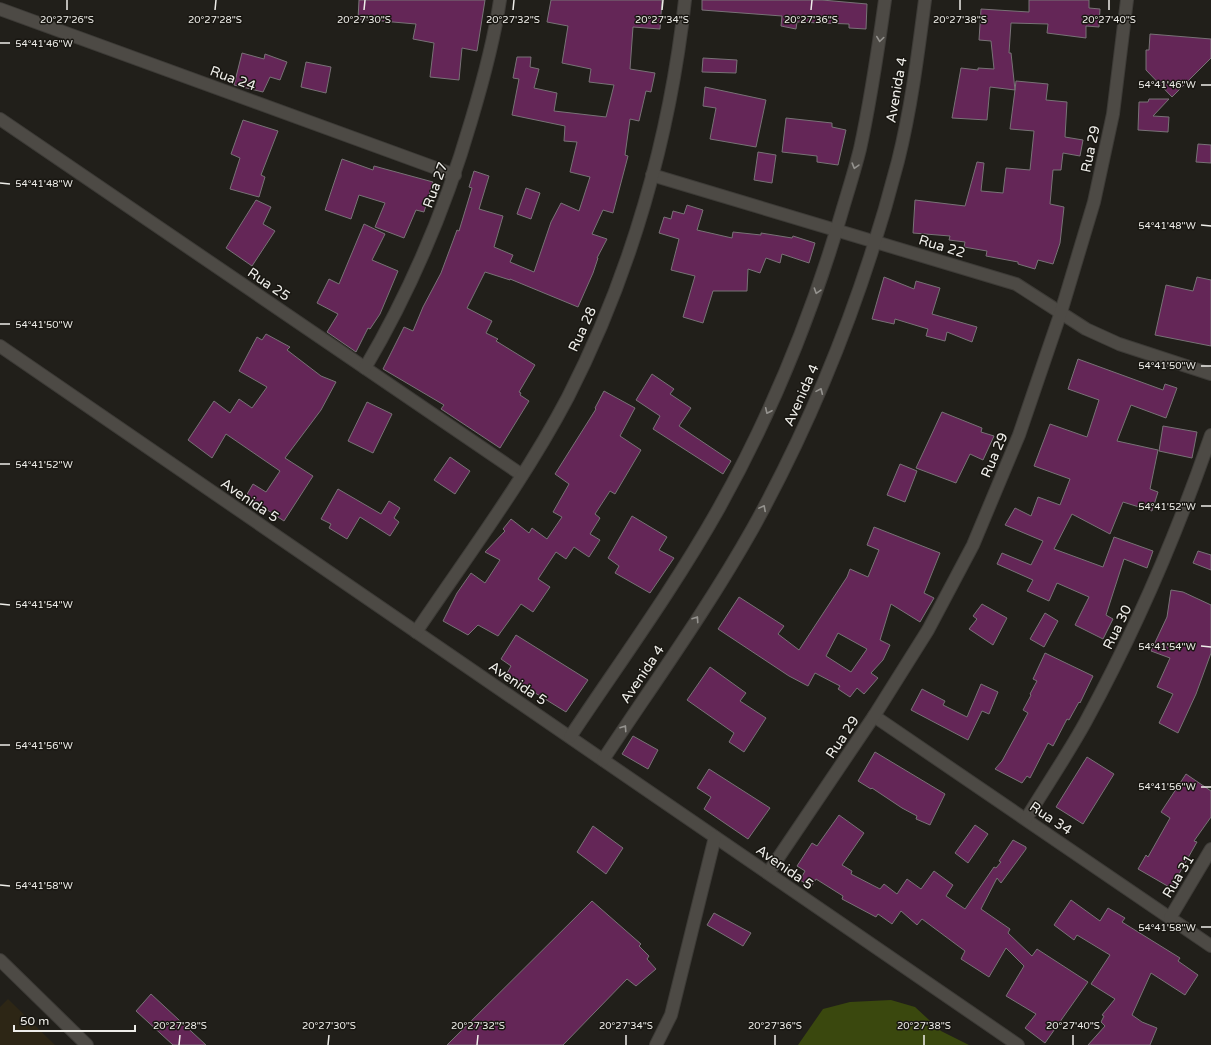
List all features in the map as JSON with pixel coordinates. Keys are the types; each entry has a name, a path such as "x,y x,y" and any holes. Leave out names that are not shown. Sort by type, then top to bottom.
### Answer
{"street":[{"path":"0,8 2,0"},
{"name":"Rua 27","path":"366,368 391,325 435,228 455,175 485,74 500,0"},
{"name":"Rua 28","path":"416,632 522,475 567,397 608,308 626,262 663,132 685,0"},
{"name":"Avenida 4","path":"570,738 675,580 722,502 755,440 786,372 814,302 837,230 859,151 876,67 885,0"},
{"name":"Avenida 4","path":"603,760 708,602 756,522 790,457 822,388 851,315 875,242 898,160 915,73 925,0"},
{"name":"Rua 29","path":"768,874 874,716 928,630 973,545 1019,435 1061,312 1094,202 1113,114 1127,0"},
{"name":"Rua 24","path":"0,8 455,175"},
{"name":"Rua 25","path":"0,119 522,475"},
{"name":"Rua 22","path":"652,175 1016,284 1086,329 1119,344 1211,374"},
{"name":"Avenida 5","path":"0,346 1018,1045"},
{"name":"Rua 30","path":"1026,819 1086,722 1137,622 1188,500 1211,436"},
{"name":"Rua 34","path":"874,716 1211,946"},
{"path":"656,1045 671,1015 715,837"},
{"name":"Rua 31","path":"1170,918 1211,849"},
{"path":"0,960 87,1045"}],"shaded area":[{"path":"8,999 55,1045 0,1045 0,1007"}],"green space":[{"path":"891,1000 915,1007 941,1031 969,1045 798,1045 823,1009 850,1002"}],"building":[{"path":"359,0 485,0 477,51 462,48 459,80 430,77 434,43 413,39 416,24 358,19"},
{"path":"551,0 662,0 660,29 633,27 630,69 655,73 651,92 646,91 639,121 630,119 625,155 628,156 613,213 603,210 592,234 607,239 597,258 593,273 578,307 510,279 485,272 467,308 492,321 486,333 498,339 496,341 535,365 519,392 521,393 520,395 529,401 500,448 441,409 444,405 383,369 404,327 413,331 423,307 441,273 457,230 459,231 472,188 469,187 474,171 489,176 479,209 503,216 494,247 513,255 510,262 534,272 551,222 561,203 579,211 590,177 570,172 577,142 564,141 565,126 512,115 519,79 513,78 517,57 531,57 530,67 539,69 534,88 557,93 554,111 606,117 614,85 589,82 591,69 562,63 568,26 547,22"},
{"path":"702,0 822,0 867,4 866,29 849,28 849,24 797,22 796,29 781,26 782,16 702,10"},
{"path":"1029,0 1089,0 1089,8 1100,9 1099,27 1086,26 1086,38 1047,33 1048,24 1011,23 1009,53 1011,53 1015,90 990,87 987,120 952,118 961,68 978,70 978,68 994,69 991,41 979,40 981,9 1029,12"},
{"path":"1150,34 1211,39 1211,58 1172,97 1146,70 1146,50 1149,50"},
{"path":"242,53 264,59 265,54 287,62 280,80 270,77 263,92 234,85"},
{"path":"703,58 737,60 736,73 702,72"},
{"path":"306,62 331,67 326,93 301,87"},
{"path":"1016,81 1048,84 1046,100 1067,102 1065,137 1083,140 1080,156 1063,153 1061,170 1053,170 1050,204 1064,207 1060,243 1053,264 1038,260 1035,269 1018,264 1018,262 986,256 987,251 964,247 965,242 949,240 950,236 913,233 915,200 965,206 977,162 984,163 981,191 1003,193 1006,168 1030,170 1034,131 1010,129"},
{"path":"705,87 766,100 756,147 710,139 716,108 703,106"},
{"path":"1149,99 1169,99 1153,116 1169,117 1168,132 1138,130 1139,102 1148,102"},
{"path":"786,118 832,123 832,127 846,130 838,165 817,162 817,156 782,152"},
{"path":"243,120 278,131 261,175 265,177 259,197 230,189 240,158 231,154"},
{"path":"1198,144 1211,145 1211,163 1196,162"},
{"path":"758,152 776,155 772,183 754,180"},
{"path":"342,159 373,170 374,166 433,182 424,212 416,210 404,238 375,227 385,203 359,195 351,219 325,210"},
{"path":"526,188 540,193 531,219 517,214"},
{"path":"256,200 271,207 263,224 275,231 252,266 226,248"},
{"path":"687,205 703,210 697,230 732,238 733,232 761,235 761,233 792,238 793,236 815,243 809,263 782,254 780,263 766,258 760,273 748,269 747,291 713,291 703,323 683,317 695,276 671,270 679,239 659,233 664,217 671,219 673,211 684,214"},
{"path":"364,224 385,234 372,260 398,271 380,314 370,329 368,328 356,352 327,332 338,314 317,303 329,279 339,284"},
{"path":"884,277 914,289 916,281 940,288 932,314 977,327 972,342 947,332 945,341 926,336 928,329 895,319 894,324 872,319"},
{"path":"1197,277 1211,280 1211,346 1155,335 1166,285 1193,291"},
{"path":"266,334 290,347 287,350 321,376 336,382 321,410 285,458 313,476 284,521 246,496 253,484 266,492 280,471 226,434 212,458 188,440 214,401 230,413 239,399 252,408 267,387 239,371 257,337 262,340"},
{"path":"1078,359 1163,390 1165,384 1177,388 1166,418 1131,405 1117,441 1158,450 1150,489 1158,492 1152,511 1123,502 1110,534 1072,514 1054,549 1103,567 1114,537 1153,551 1147,568 1124,559 1106,615 1113,619 1103,639 1075,625 1089,597 1057,583 1049,601 1027,591 1033,580 997,564 1002,553 1031,565 1043,541 1005,525 1015,508 1031,516 1038,497 1060,505 1070,479 1034,466 1050,424 1087,437 1099,400 1068,389"},
{"path":"652,374 674,389 670,394 691,408 679,426 731,461 723,474 653,429 660,416 636,400"},
{"path":"604,391 635,408 620,436 641,450 615,494 610,491 595,514 600,518 590,534 600,540 589,557 574,547 566,559 556,552 538,579 550,587 533,612 521,604 498,636 478,625 468,635 443,621 457,593 471,573 485,583 500,560 485,552 505,531 503,529 511,519 529,533 532,528 547,539 562,517 553,512 569,484 555,474 596,409 595,408"},
{"path":"367,402 392,414 373,453 348,441"},
{"path":"942,412 982,428 981,432 994,436 983,460 970,454 956,483 916,468"},
{"path":"1163,426 1197,432 1192,458 1159,451"},
{"path":"450,457 470,471 455,494 434,480"},
{"path":"900,464 917,471 905,502 887,495"},
{"path":"338,489 381,514 389,501 400,508 394,518 399,522 390,536 360,517 347,539 329,528 331,524 321,519"},
{"path":"632,516 667,537 659,550 674,558 650,593 615,573 619,566 608,558"},
{"path":"874,527 940,553 924,593 934,598 920,622 891,604 880,640 890,645 883,660 871,673 878,678 864,694 857,688 850,697 838,689 840,686 815,673 808,686 789,676 718,629 739,597 784,626 778,634 799,650 847,577 850,569 868,577 879,550 867,545","holes":["838,633 867,649 851,672 826,656"]},
{"path":"1198,551 1211,555 1211,570 1193,563"},
{"path":"1171,590 1183,592 1211,605 1211,653 1196,694 1178,733 1159,723 1173,694 1157,687 1170,658 1151,651 1167,617"},
{"path":"982,604 1007,618 993,645 969,629 977,619 973,616"},
{"path":"1045,613 1058,621 1044,647 1030,639"},
{"path":"516,635 588,680 566,712 506,675 511,666 501,659"},
{"path":"1045,653 1093,676 1080,703 1079,702 1069,720 1067,719 1053,746 1048,743 1030,778 1027,776 1022,783 995,769 1002,761 1028,713 1023,710 1037,681 1033,679"},
{"path":"710,667 746,693 740,701 766,718 744,752 729,742 734,733 687,700"},
{"path":"981,684 998,692 989,714 982,711 968,740 911,710 922,689 945,701 943,705 967,717"},
{"path":"633,736 658,750 648,769 622,754"},
{"path":"875,752 945,794 930,825 916,819 917,816 858,781"},
{"path":"1087,757 1114,774 1083,824 1056,807"},
{"path":"709,769 770,808 748,839 704,809 711,797 697,788"},
{"path":"1186,774 1211,791 1211,817 1194,841 1197,842 1171,888 1138,869 1146,855 1148,857 1170,818 1161,812"},
{"path":"839,815 864,833 842,865 852,871 851,874 880,889 884,884 897,894 907,879 921,889 934,871 953,885 946,896 965,909 994,867 996,868 1001,862 999,861 1013,840 1026,847 1001,883 997,878 981,909 1010,929 1008,933 1032,956 1037,949 1088,982 1045,1043 1025,1028 1036,1014 1006,996 1024,966 1006,948 989,977 961,959 965,951 922,919 917,925 901,911 892,924 878,914 876,917 842,899 843,896 816,879 811,887 800,880 805,871 797,866 812,843 817,846"},
{"path":"975,825 988,834 968,863 955,853"},
{"path":"593,826 623,848 606,874 577,852"},
{"path":"1071,900 1100,921 1108,908 1125,918 1122,922 1180,958 1178,961 1198,975 1185,995 1151,973 1132,1015 1142,1022 1157,1028 1150,1045 1088,1045 1105,1026 1101,1022 1104,1016 1102,1015 1115,999 1091,984 1110,955 1077,935 1074,940 1054,925"},
{"path":"592,901 641,944 639,946 649,956 647,959 656,969 636,986 627,979 563,1045 447,1045"},
{"path":"714,913 751,933 743,946 707,925"},
{"path":"151,994 206,1045 173,1045 136,1011"}]}
